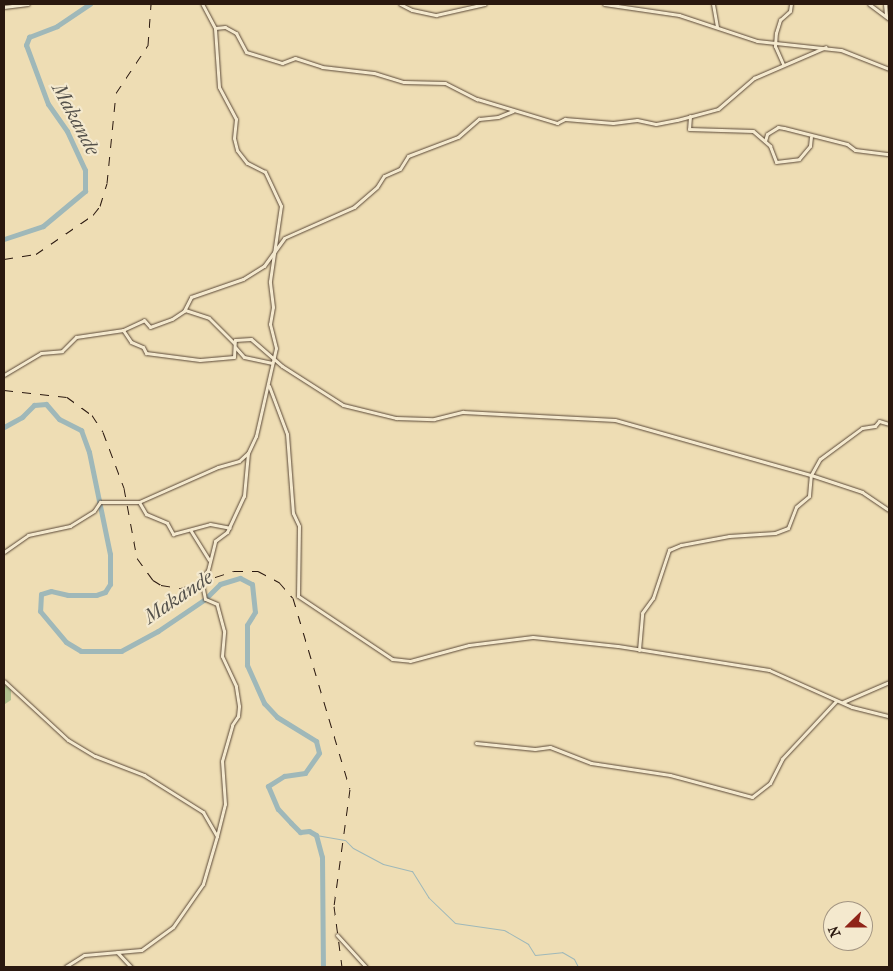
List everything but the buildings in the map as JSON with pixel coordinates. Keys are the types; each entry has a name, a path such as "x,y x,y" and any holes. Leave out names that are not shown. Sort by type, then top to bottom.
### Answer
{"street":[{"path":"4,8 28,4"},
{"path":"4,552 30,534 70,526 94,511 100,502 139,502 218,467 239,461 248,453 256,436 269,386 276,348 270,324 274,253 280,201 265,172 247,163 236,146 236,119 219,87 215,28 202,4"},
{"path":"400,4 412,10 432,15 485,4"},
{"path":"604,4 674,14 747,39 826,47 863,56 889,69"},
{"path":"713,4 718,28"},
{"path":"783,64 775,42 780,20 790,11 790,4"},
{"path":"869,4 888,18"},
{"path":"885,4 888,18"},
{"path":"215,28 226,27 236,33 246,52 282,63 295,58 322,67 374,73 406,82 445,83 475,98 557,123 565,120 613,122 637,120 656,124 718,109 754,78 783,64 811,56 826,47"},
{"path":"4,375 43,353 60,352 76,337 123,330 144,320 151,327 172,319 184,310 191,297 251,275 266,265 284,238 364,200 365,194 374,190 382,178 400,169 408,156 453,140 479,119 498,117 513,110"},
{"path":"690,116 689,129 753,131 765,141 776,162 799,159 810,146 811,137"},
{"path":"765,141 767,134 778,127 811,137 847,144 855,150 889,154"},
{"path":"184,310 209,318 244,357 272,362"},
{"path":"123,330 132,343 143,347 146,353 158,356 216,360 234,357 234,345 237,339 251,339 260,349 343,405 373,414 414,421 463,412 612,419 812,475 862,492 889,510"},
{"path":"269,386 287,434 293,513 299,526 296,562 300,598 387,655 404,661 469,645 533,637 639,650 769,670 836,700 889,716"},
{"path":"639,650 642,613 653,598 668,550 688,544 775,534 788,528 796,507 809,496 812,475 820,458 860,429 875,426 879,421 889,424"},
{"path":"65,967 79,957 149,947 178,922 205,880 225,804 222,761 232,725 238,716 239,706 236,686 222,656 224,633 217,604 205,599 201,580 215,541 230,528 247,486 248,453"},
{"path":"139,502 146,514 167,523 172,534 191,531 210,524 230,528"},
{"path":"191,531 209,560"},
{"path":"4,681 63,736 95,756 144,775 203,812 217,836"},
{"path":"842,702 889,682"},
{"path":"476,743 535,749 550,747 592,763 670,775 752,797 770,783 782,759 836,700"},
{"path":"337,935 366,967"},
{"path":"117,952 131,967"}],"green space":[{"path":"4,684 11,689 11,700 5,704 4,711"}],"waterway":[{"name":"Makande","path":"4,239 43,226 85,191 85,170 67,131 48,104 26,45 29,37 57,26 90,4"},
{"name":"Makande","path":"4,427 22,417 34,405 46,404 59,419 81,430 89,452 110,554 110,584 105,592 96,595 68,595 51,591 41,594 40,611 66,642 81,651 121,651 158,631 205,599 220,584 240,578 252,584 255,612 247,625 247,665 264,703 277,717 316,741 319,753 305,773 284,776 268,786 278,809 291,823 300,832 309,831 316,835 322,857 323,967"},
{"path":"316,835 345,840 353,848 383,864 412,871 428,897 455,923 504,930 528,944 535,955 562,952 574,959 578,967"}],"railway":[{"path":"4,259 36,254 93,215 100,206 107,183 116,93 148,45 151,4"},
{"path":"4,390 67,397 92,415 103,432 124,488 137,558 153,580 161,585 181,588 234,571 258,571 279,582 293,598 350,789 334,906 342,967"}]}
